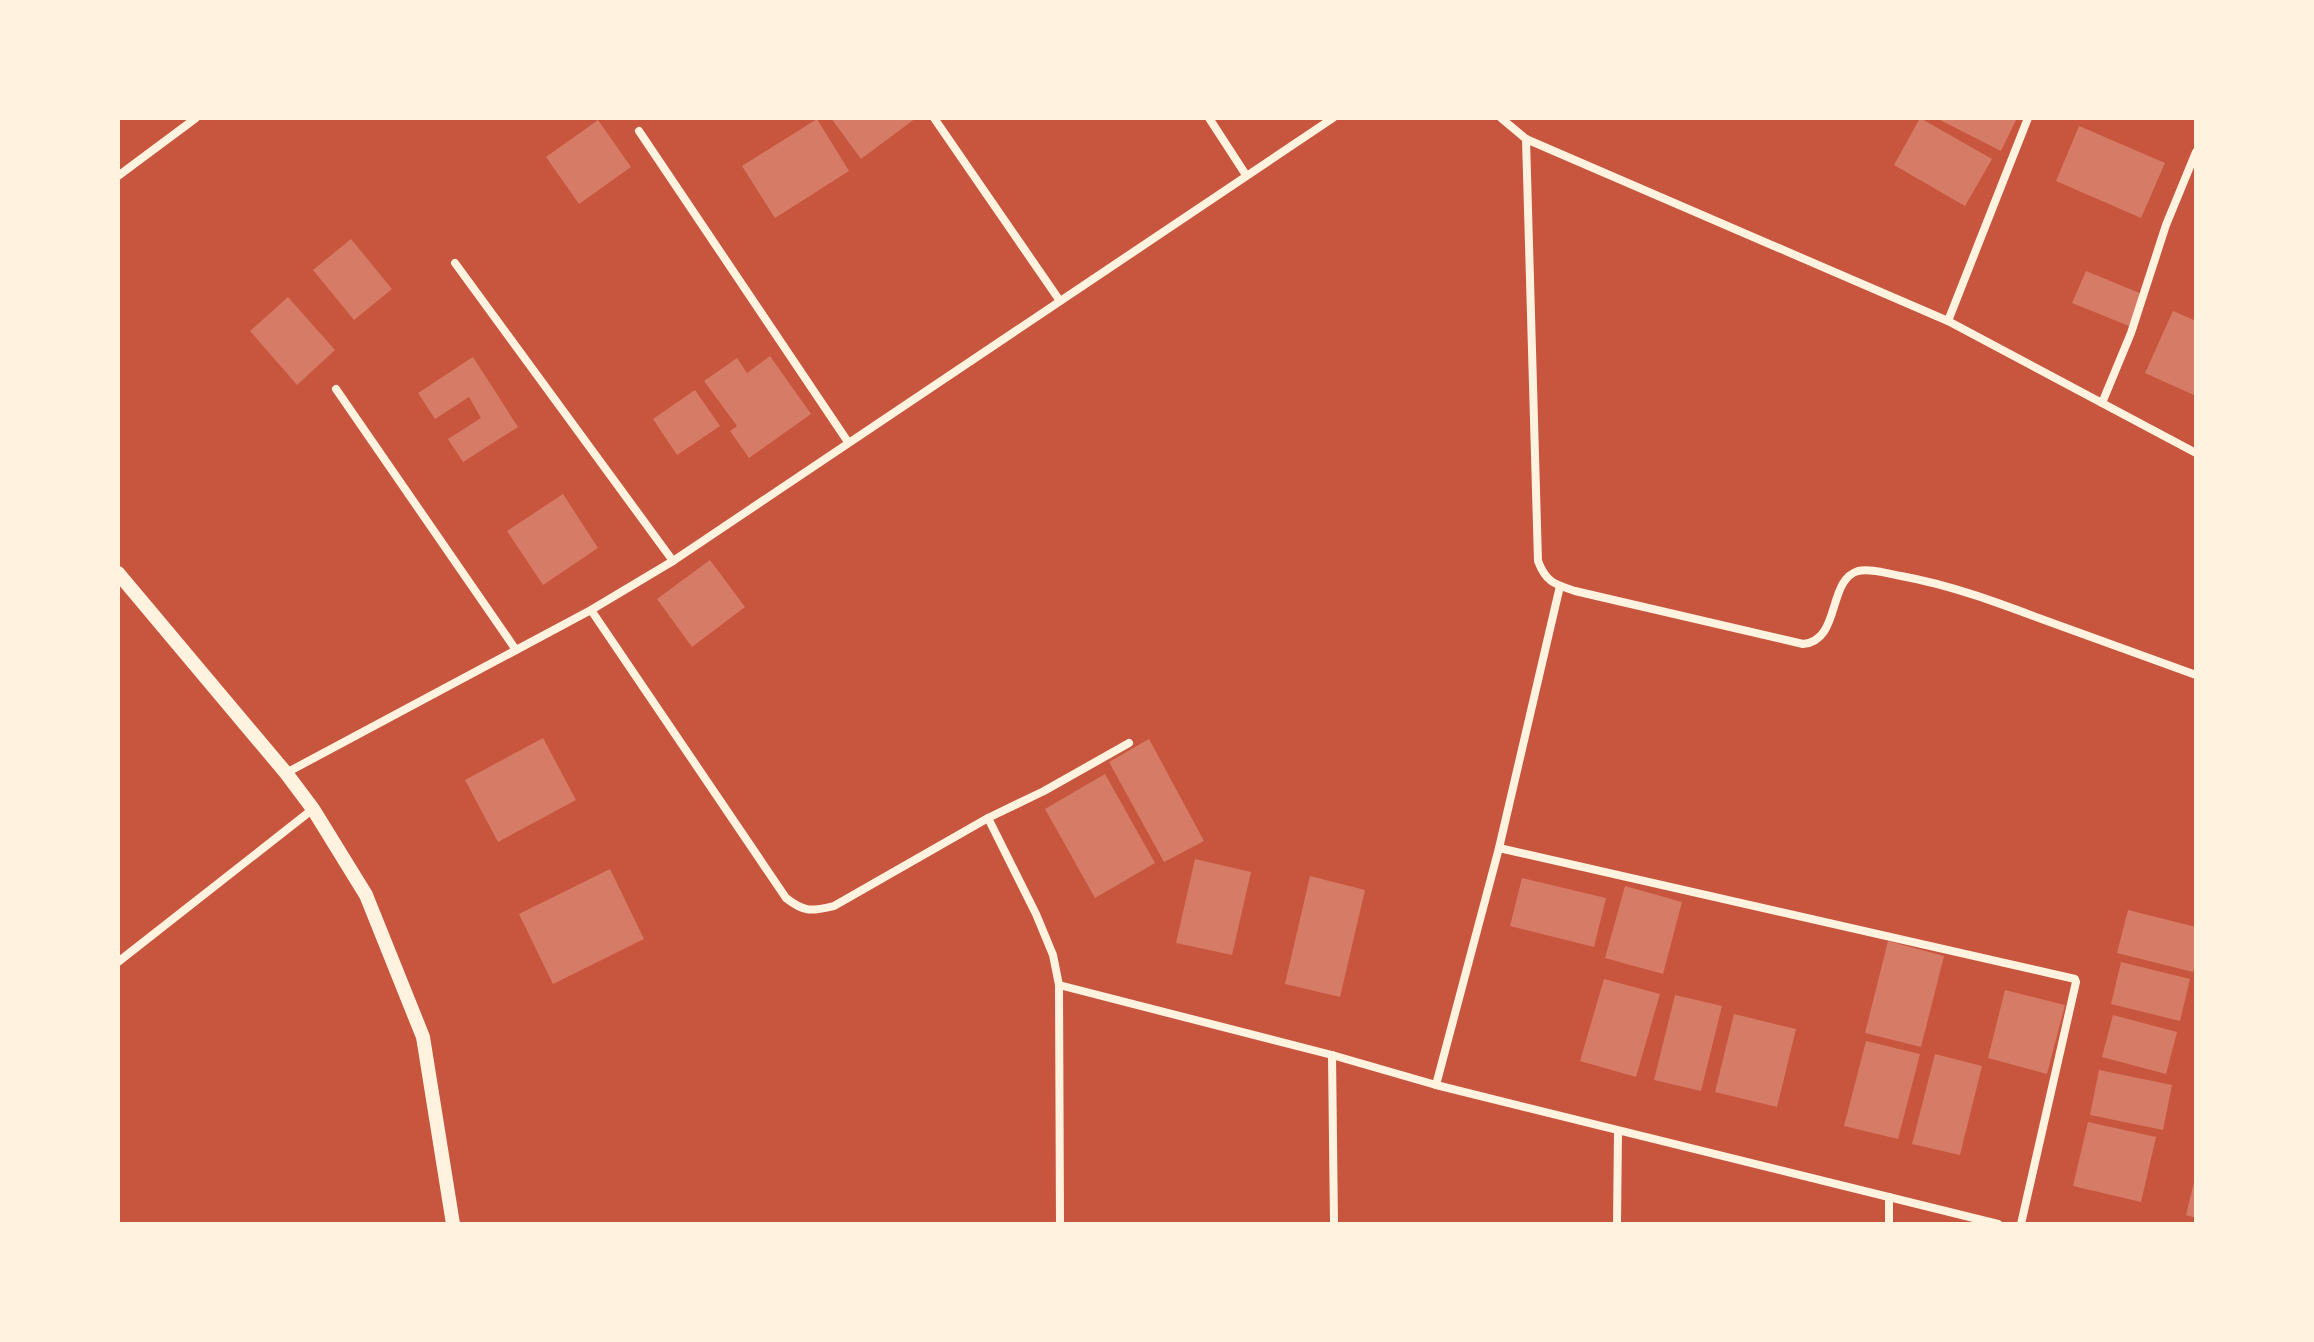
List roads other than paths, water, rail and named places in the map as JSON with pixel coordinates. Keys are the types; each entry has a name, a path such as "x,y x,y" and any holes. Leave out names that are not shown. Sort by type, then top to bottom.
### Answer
{"street":[{"path":"118,176 196,118"},
{"path":"934,118 1060,301"},
{"path":"1209,118 1246,175"},
{"path":"286,773 591,610 673,561 1333,118"},
{"path":"1501,118 1526,139 1948,321 2196,453"},
{"path":"1948,321 2028,118"},
{"path":"639,131 848,442"},
{"path":"1526,139 1538,561 1549,580 1560,586 1812,644 1824,632 1843,583 1851,575 1868,570 1935,582 2196,675"},
{"path":"2102,403 2131,333 2166,225 2196,152"},
{"path":"455,263 673,561"},
{"path":"336,389 516,650"},
{"path":"118,573 286,773 313,809 366,895 423,1037 453,1224"},
{"path":"1436,1085 1499,848 1560,586"},
{"path":"591,610 786,898 800,909 834,906 988,818 1044,791 1129,743"},
{"path":"118,962 313,809"},
{"path":"988,818 1036,914 1053,955 1059,985 1060,1224"},
{"path":"1499,848 2076,980 2021,1224"},
{"path":"1059,985 1436,1085 1998,1224"},
{"path":"1332,1055 1334,1224"},
{"path":"1617,1224 1618,1131"},
{"path":"1889,1197 1889,1224"}]}
